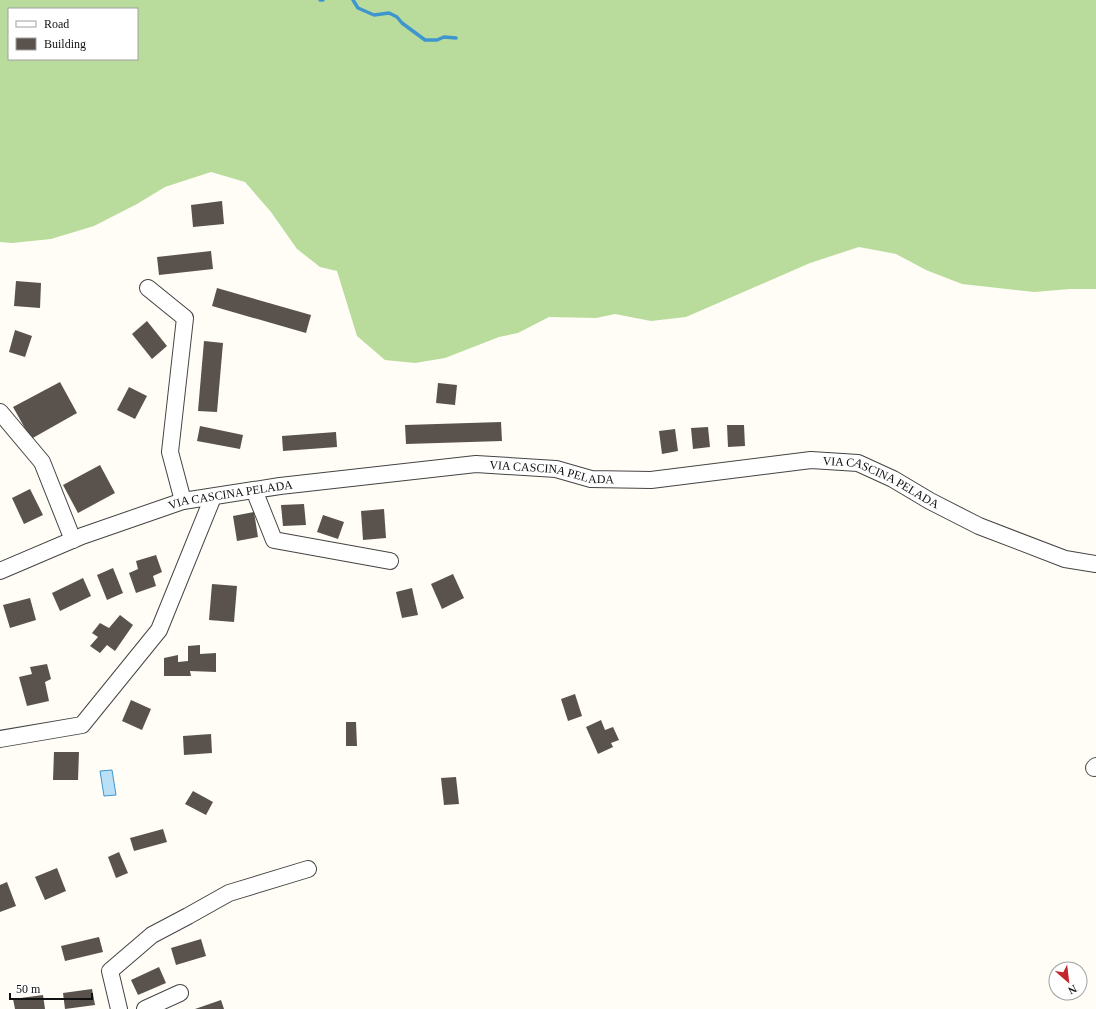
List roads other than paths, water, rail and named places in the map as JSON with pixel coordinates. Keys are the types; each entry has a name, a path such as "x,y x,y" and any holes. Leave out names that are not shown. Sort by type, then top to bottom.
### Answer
{"street":[{"path":"148,288 185,318 170,452 183,501"},
{"path":"0,412 42,462 73,540"},
{"name":"VIA CASCINA PELADA","path":"0,571 73,540 183,501 254,490 476,464 556,468 591,479 651,480 811,460 858,463 893,479 930,501 979,526 1065,559 1096,564"},
{"path":"254,490 274,540 390,561"},
{"path":"0,738 82,725 159,630 213,497"},
{"path":"119,1009 110,971 152,935 228,893 308,869"},
{"path":"145,1009 180,993"}],"water":[{"path":"112,770 116,795 104,796 100,771"}],"waterway":[{"path":"353,0 358,8 374,15 389,13 397,17 402,23 425,40 437,40 444,37 456,38"}]}
